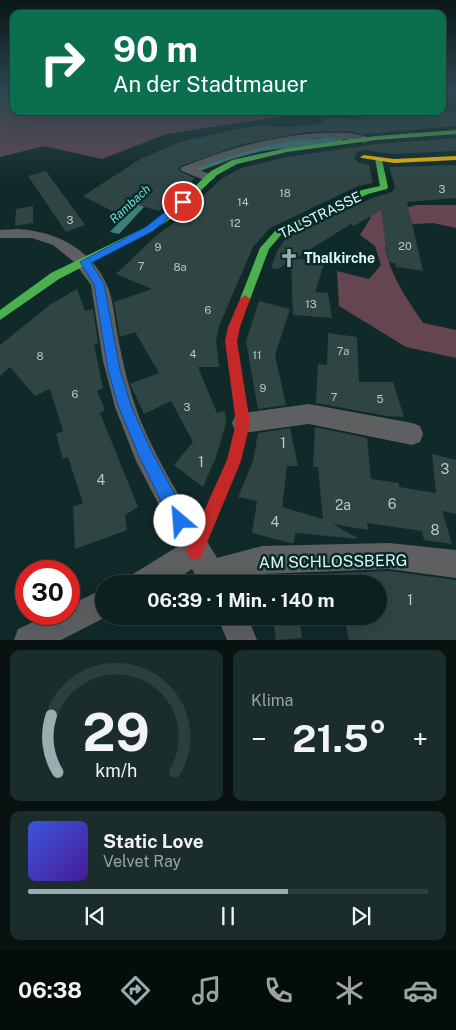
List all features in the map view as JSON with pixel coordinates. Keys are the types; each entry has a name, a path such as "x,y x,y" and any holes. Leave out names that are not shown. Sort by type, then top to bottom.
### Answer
{"main road":[{"path":"0,316 47,281 159,223 209,178 227,166 244,159 287,150 365,140 456,132"},
{"path":"334,145 352,153 378,160 456,158"},
{"name":"TALSTRASSE","path":"196,551 234,461 243,423 231,341 234,327 266,248 278,233 365,192 384,187 378,160"}],"street":[{"path":"209,178 186,170 228,153 279,140 345,136 365,140"},
{"path":"0,234 32,234 53,239 64,245 85,262 99,284 114,370 126,408 145,453 211,575"},
{"path":"243,423 309,414 412,434"},
{"path":"159,575 196,551"},
{"name":"AM SCHLOSSBERG","path":"223,575 262,560 389,556 456,564"},
{"path":"28,640 95,607"},
{"path":"236,625 242,640"}],"shaded area":[{"path":"0,123 239,123 166,134 102,159 44,146 0,157"},
{"path":"417,205 456,205 456,228 433,223 415,224 387,221 392,246 385,246 387,256 400,286 423,323 456,330 456,358 406,347 339,306 337,271 369,279 381,265 375,246 360,235 370,219 373,209 394,210"}],"water":[{"path":"342,137 343,141 262,151 232,159 200,171 194,168 253,148 294,140"},
{"path":"137,203 144,207 119,234 110,232"}],"building":[{"path":"456,123 456,126 363,134 349,131 306,132 242,144 181,166 178,169 181,172 195,178 159,211 134,204 118,214 83,196 142,158 180,142 241,128 268,125 269,127 283,127 323,124"},
{"path":"456,138 456,151 394,154 364,150 357,152 354,158 358,162 369,165 373,183 358,186 270,228 253,247 219,326 216,341 219,367 198,367 217,413 225,411 226,423 216,457 203,487 174,465 193,442 171,401 144,414 130,384 159,373 135,332 120,337 114,302 152,289 116,274 157,235 178,220 221,179 241,168 287,157 376,144"},
{"path":"456,165 456,198 407,202 423,271 396,267 395,263 388,262 381,210 354,226 351,224 296,258 324,264 315,292 328,293 332,318 293,315 291,261 278,269 271,268 277,251 286,238 372,198 392,192 395,187 389,167"},
{"path":"46,171 85,225 66,232 28,176"},
{"path":"33,206 33,223 15,226 16,209"},
{"path":"77,289 85,311 93,309 98,343 94,345 103,388 97,391 105,410 100,413 138,507 125,515 127,530 75,549 73,507 83,503 68,457 63,459 56,434 63,431 50,389 35,396 10,367 0,376 0,345 51,304"},
{"path":"259,301 290,309 275,355 286,405 258,409 246,341"},
{"path":"328,333 357,337 359,382 393,382 404,417 387,416 316,403 318,364 327,365"},
{"path":"315,427 367,438 371,479 399,483 399,487 436,493 432,454 456,460 456,514 442,511 452,544 424,540 422,531 367,523 368,530 333,524 359,539 295,533 294,543 290,543 252,533 257,501 238,497 253,461 258,433 290,428 298,466 287,466 282,507 323,519 318,467 313,467"},
{"path":"389,571 456,580 456,640 349,640 346,625 387,625 387,575 293,575"},
{"path":"274,625 300,625 302,638 276,640"}],"traffic: fast":[{"path":"0,316 55,276 149,229 170,215 214,173 235,162 287,150 376,138 456,132"},
{"path":"245,299 265,248 278,233 365,192 384,187 378,160"}],"traffic: slow":[{"path":"364,157 394,161 456,158"}],"traffic: jam":[{"path":"195,551 234,461 243,423 231,341 234,327 245,299"}],"place":[{"name":"Thalkirche","path":"289,258"}],"route":[{"path":"180,521 145,453 126,408 114,370 99,284 85,262 159,223 183,202"}],"water label":[{"name":"Rambach","path":"130,204"}]}
